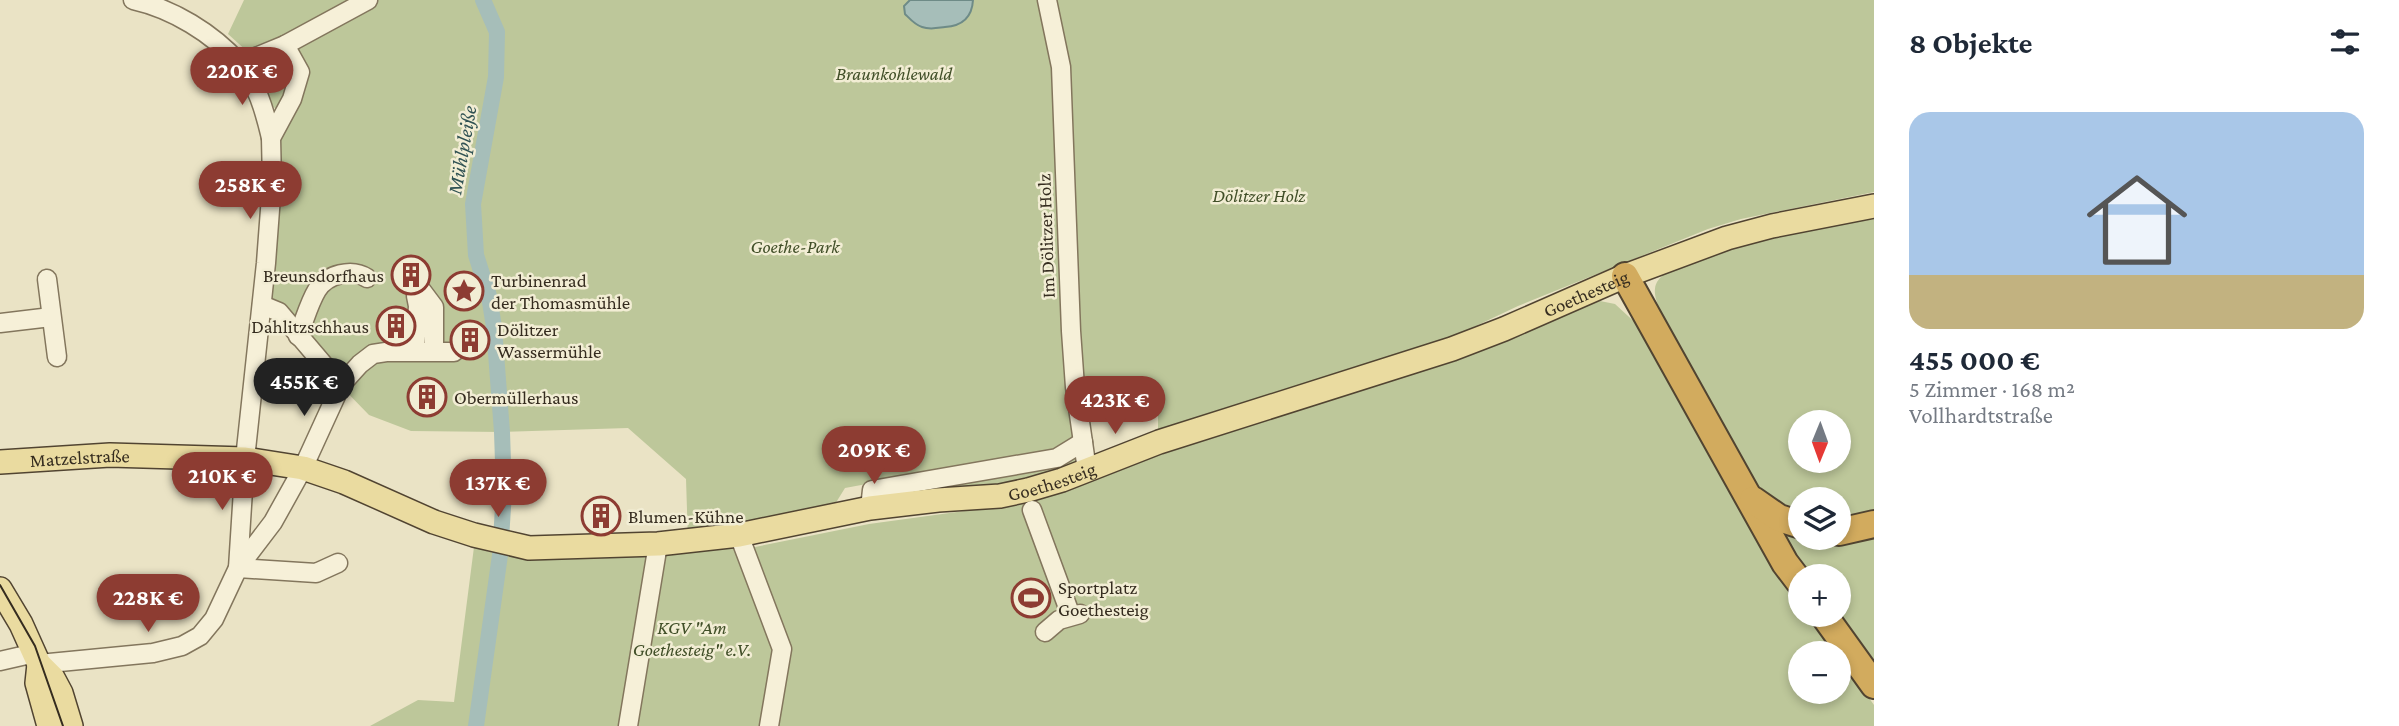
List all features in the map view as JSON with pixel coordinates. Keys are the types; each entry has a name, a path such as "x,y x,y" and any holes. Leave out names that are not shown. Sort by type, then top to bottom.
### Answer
{"highway":[{"path":"1625,275 1788,567"},
{"path":"1749,497 1779,518 1788,521"},
{"path":"1851,529 1874,524"},
{"path":"1832,627 1874,685"}],"main road":[{"name":"Goethesteig","path":"245,459 303,468 344,482 434,522 529,548 658,544 738,535 870,508 1000,496 1028,490 1158,442 1452,349 1625,275 1727,238 1874,205"},
{"name":"Matzelstraße","path":"0,462 110,455 245,459"},
{"path":"0,589 37,658 61,692 71,726"},
{"path":"37,658 37,683 49,726"}],"street":[{"path":"133,0 155,7 201,29 239,64 264,108 271,138 272,183 245,459 238,568"},
{"path":"239,64 285,45 369,0"},
{"name":"Im Dölitzer Holz","path":"1047,0 1061,67 1071,331 1075,387 1087,470"},
{"path":"271,138 292,99 300,72 285,45"},
{"path":"298,336 317,289 327,279 349,273 359,273 367,278"},
{"path":"47,279 57,357"},
{"path":"415,351 418,306 416,296 422,292 434,307 434,351"},
{"path":"262,305 279,312 341,385"},
{"path":"0,323 51,317"},
{"path":"0,661 153,653 182,646 200,636 214,619 238,568 273,522 303,468 341,385 373,354 454,352"},
{"path":"870,508 872,490 1057,458 1083,442"},
{"path":"1032,510 1076,615 1059,620 1045,632"},
{"path":"738,535 782,649 769,726"},
{"path":"628,726 658,544"},
{"path":"238,568 316,573 338,563"}],"green space":[{"path":"244,0 1874,0 1874,192 1741,219 1708,229 1518,306 1461,333 1368,365 1158,430 1158,387 1075,387 1087,470 929,501 926,473 845,488 827,517 688,541 686,479 628,428 502,432 411,431 369,415 262,305 271,138 300,72 285,45 250,54 228,34"},
{"path":"273,67 286,70 287,75 278,110 269,103 261,81 264,70"},
{"path":"1874,219 1874,513 1851,517 1851,487 1788,487 1788,508 1759,496 1663,318 1656,300 1655,286 1667,273 1734,249 1804,231"},
{"name":"KGV \"Am Goethesteig\" e.V.","path":"1600,301 1615,304 1640,327 1761,542 1788,582 1788,627 1818,627 1828,641 1788,641 1788,704 1851,704 1851,673 1874,705 1874,726 370,726 418,700 454,702 474,547 500,555 524,557 750,548 869,524 1041,499 1153,453 1475,353 1565,312"},
{"path":"1777,529 1788,532 1788,546"},
{"path":"1874,533 1874,668 1847,627 1851,627 1851,564 1800,564 1791,550 1851,550 1851,536"}],"water":[{"path":"910,0 973,0 971,12 961,23 931,29 917,25 905,14 904,6"}],"waterway":[{"name":"Mühlpleiße","path":"476,726 500,555 504,492 494,327 489,296 476,255 473,204 496,77 497,32 483,0"}],"tram line":[{"path":"0,585 35,646 63,726"}],"place":[{"name":"Breunsdorfhaus","path":"411,275"},
{"name":"Turbinenrad der Thomasmühle","path":"464,291"},
{"name":"Dahlitzschhaus","path":"396,326"},
{"name":"Dölitzer Wassermühle","path":"470,340"},
{"name":"Obermüllerhaus","path":"427,397"},
{"name":"Blumen-Kühne","path":"601,516"},
{"name":"Sportplatz Goethesteig","path":"1031,598"}],"park label":[{"name":"Braunkohlewald","path":"894,73"},
{"name":"Dölitzer Holz","path":"1259,195"},
{"name":"Goethe-Park","path":"795,246"}]}
